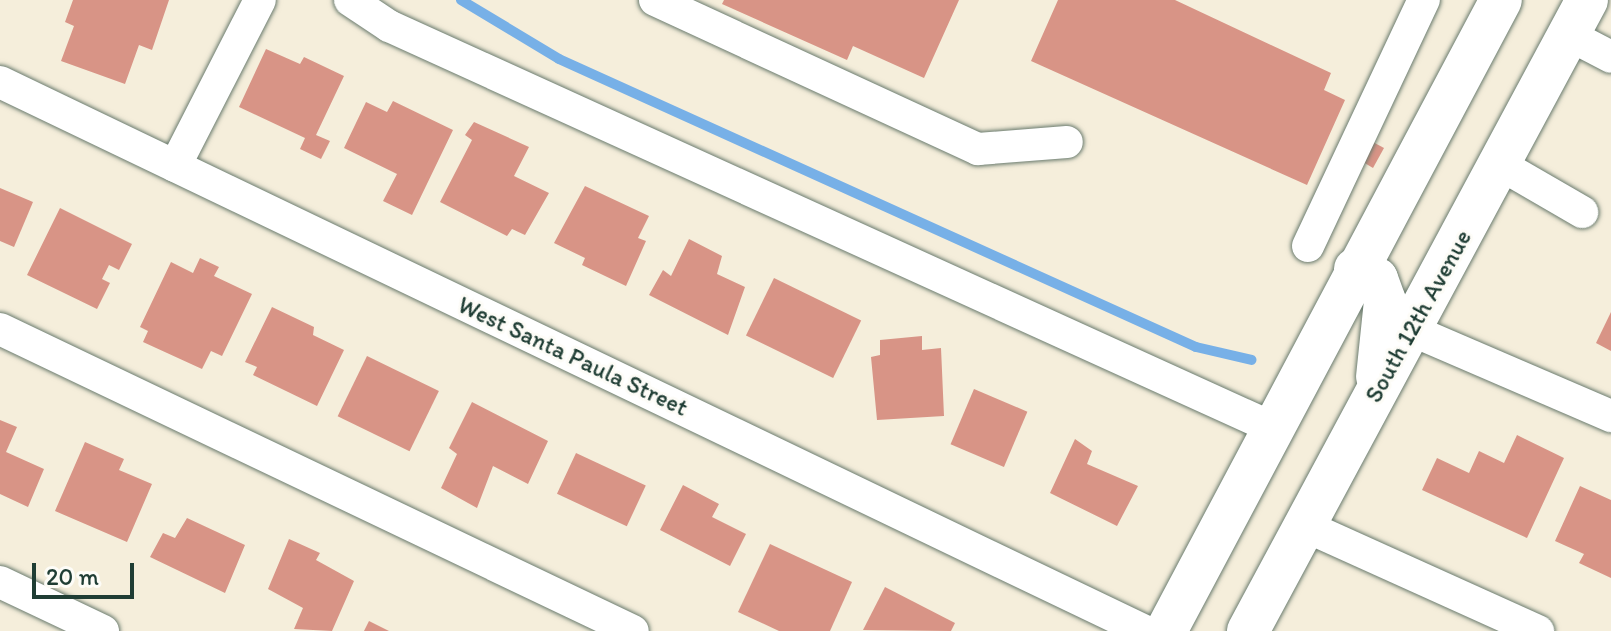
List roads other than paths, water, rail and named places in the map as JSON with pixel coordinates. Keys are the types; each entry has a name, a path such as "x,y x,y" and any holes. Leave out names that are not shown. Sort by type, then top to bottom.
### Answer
{"main road":[{"path":"1166,631 1271,427 1330,256 1501,0"},
{"name":"South 12th Avenue","path":"1248,631 1578,18"},
{"path":"1330,256 1377,279 1385,301 1375,394"}],"street":[{"path":"175,166 260,0"},
{"path":"350,0 389,26 1271,427"},
{"path":"655,0 978,149 1067,142"},
{"path":"1330,256 1424,0"},
{"path":"1578,18 1611,57"},
{"name":"West Santa Paula Street","path":"0,82 1145,631"},
{"path":"1501,165 1582,212"},
{"path":"0,329 633,631"},
{"path":"1411,330 1611,416"},
{"path":"1305,526 1538,631"},
{"path":"0,582 103,631"}],"waterway":[{"path":"461,0 559,59 1196,347 1252,360"}]}
